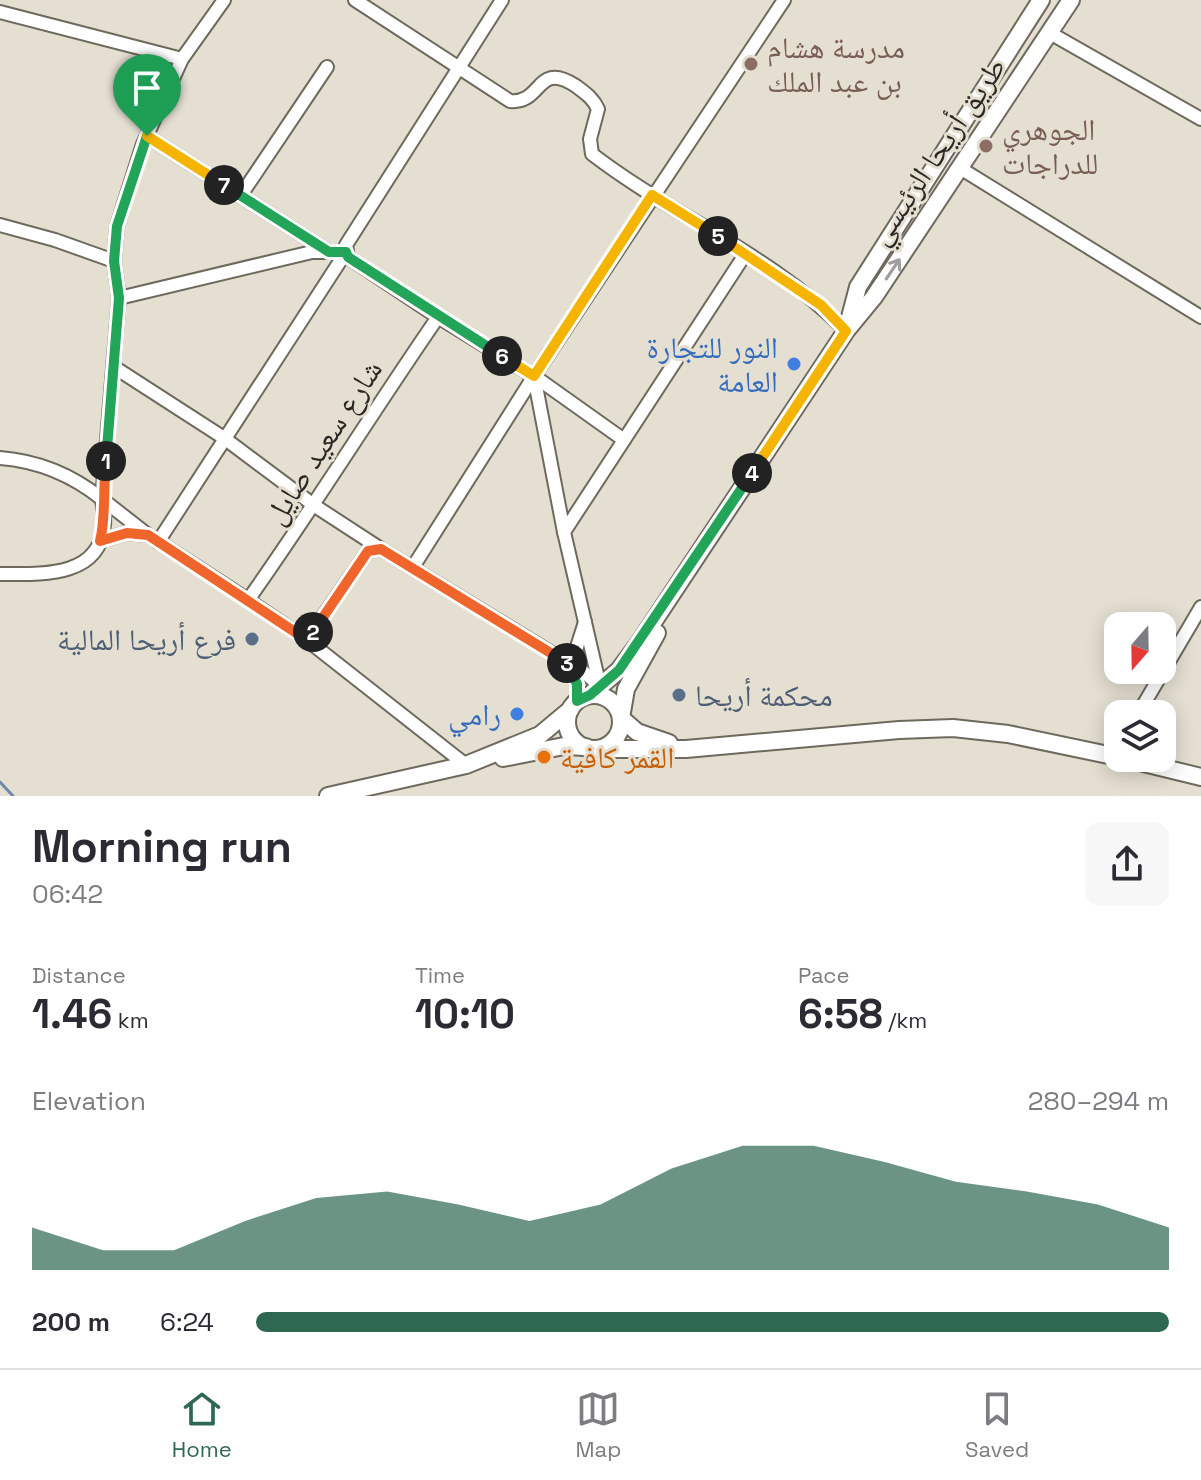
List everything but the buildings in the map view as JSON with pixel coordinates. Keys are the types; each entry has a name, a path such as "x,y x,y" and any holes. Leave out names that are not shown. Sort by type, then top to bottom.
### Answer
{"main road":[{"name":"طريق أريحا الرئيسي","path":"846,331 858,287 1041,0"},
{"name":"طريق أريحا الرئيسي","path":"328,796 466,765 540,735 619,670 846,331 874,297 1071,0"},
{"path":"686,749 637,732 621,718 614,703 606,698 584,698 567,719 572,736 591,748 612,742 621,729 621,718 630,681 703,548"},
{"path":"466,765 564,746 686,749 953,728 1008,734 1104,752"},
{"path":"1176,770 1201,777"}],"street":[{"path":"0,574 59,573 87,557 100,541 104,525 102,499 119,298 114,261 117,226 147,136 182,59 224,0"},
{"path":"153,538 224,438 346,252 347,240 502,0"},
{"path":"413,567 652,195 784,0"},
{"path":"358,1 491,91 515,102 527,97 546,79 553,76 565,79 590,96 598,109 590,139 592,154 821,305 846,331"},
{"path":"0,12 182,59"},
{"path":"1050,33 1201,119"},
{"path":"241,195 327,67"},
{"path":"147,136 329,252"},
{"path":"960,168 1201,317"},
{"path":"0,225 114,261"},
{"path":"119,298 312,252 346,252"},
{"path":"346,252 348,257 534,376 624,440"},
{"path":"564,532 746,253"},
{"name":"شارع سعيد صايل","path":"248,600 315,506 438,317"},
{"path":"114,367 224,438 315,506 381,549 583,671 584,698"},
{"path":"534,376 564,532 585,621 584,698"},
{"path":"0,458 32,462 54,469 86,486 153,538 307,640 466,765"},
{"path":"100,541 127,533 153,538"},
{"path":"307,640 368,551 381,549"},
{"path":"1146,700 1201,607"},
{"path":"568,663 585,621"},
{"path":"568,663 584,698"}],"waterway":[{"path":"0,782 13,796"}],"place":[{"name":"مدرسة هشام بن عبد الملك","path":"751,64"},
{"name":"الجوهري للدراجات","path":"986,146"},
{"name":"النور للتجارة العامة","path":"794,364"},
{"name":"فرع أريحا المالية","path":"252,639"},
{"name":"محكمة أريحا","path":"679,695"},
{"name":"رامي","path":"517,714"},
{"name":"القمر كافية","path":"544,757"}],"route":[{"path":"147,136 329,252 346,252 348,257 438,317 534,376 652,195 746,253 821,305 846,331 640,642 619,670 590,695 577,701 577,684 568,663 381,549 368,551 307,640 148,535 127,533 100,541 104,525 102,499 119,298 114,261 117,226 147,136"}]}
